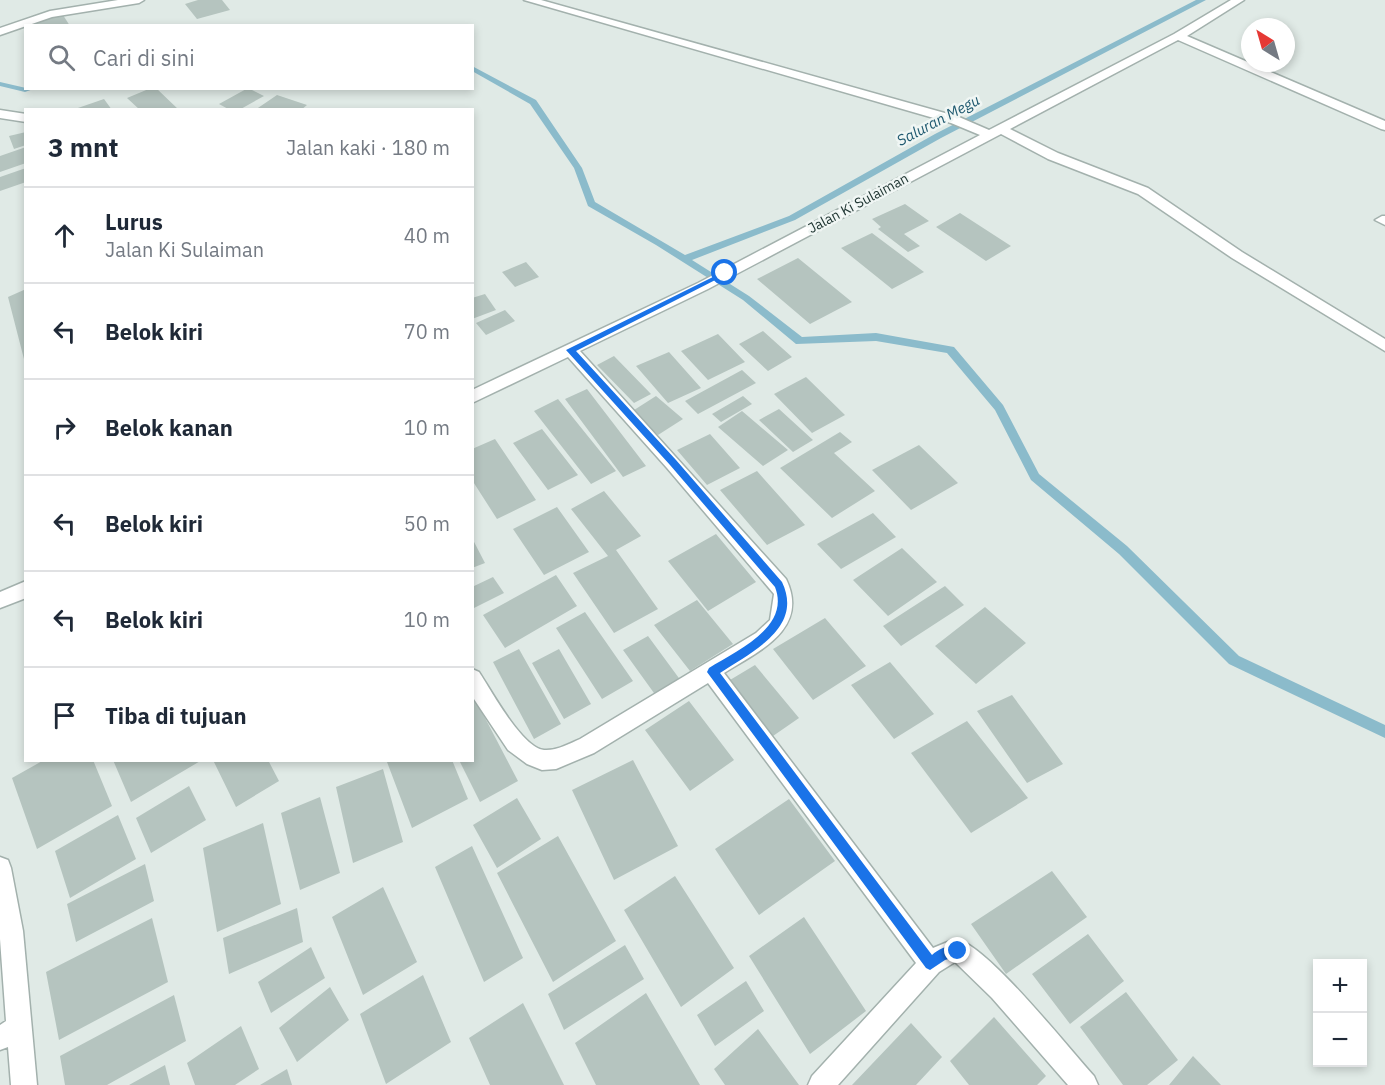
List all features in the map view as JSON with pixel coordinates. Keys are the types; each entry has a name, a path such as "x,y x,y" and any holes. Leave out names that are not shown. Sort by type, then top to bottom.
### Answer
{"street":[{"path":"0,32 50,14 139,0"},
{"path":"530,0 955,120 970,128 995,132 1124,182 1143,191 1237,255 1385,346"},
{"name":"Jalan Ki Sulaiman","path":"474,397 703,286 1178,36 1239,0"},
{"path":"1178,36 1385,126"},
{"path":"0,114 24,118"},
{"path":"474,681 515,743 534,757 542,760 556,759 587,746 712,672 763,639 778,624 783,594 779,585 673,463 570,350"},
{"path":"0,600 24,591"},
{"path":"712,672 930,964"},
{"path":"0,868 11,931 10,1033 24,1085"},
{"path":"821,1085 930,964 942,955 958,951 966,954 1084,1085"}],"building":[{"path":"198,0 222,0 230,10 197,19 185,4"},
{"path":"63,15 69,24 30,24"},
{"path":"146,90 158,90 177,108 138,108 127,98"},
{"path":"244,90 252,90 264,96 243,108 226,108 219,104"},
{"path":"277,95 307,105 303,108 258,108"},
{"path":"104,99 111,108 78,108"},
{"path":"24,132 24,146 14,149 9,136"},
{"path":"24,148 24,164 0,172 0,156"},
{"path":"24,169 24,183 0,191 0,177"},
{"path":"905,204 929,221 904,234 920,246 908,252 878,229 881,227 872,219"},
{"path":"960,213 1011,246 986,261 936,227"},
{"path":"872,233 924,272 892,289 841,248"},
{"path":"798,258 852,302 810,324 757,279"},
{"path":"526,262 539,277 515,287 502,272"},
{"path":"24,290 24,359 8,297"},
{"path":"485,294 496,310 474,318 474,297"},
{"path":"505,310 515,321 486,335 476,323"},
{"path":"763,331 792,357 768,371 739,344"},
{"path":"718,334 745,362 708,380 681,351"},
{"path":"669,352 701,388 668,403 636,366"},
{"path":"614,356 651,394 634,403 597,365"},
{"path":"742,370 756,383 698,414 685,401"},
{"path":"806,377 845,415 812,433 774,394"},
{"path":"587,389 646,466 623,477 565,399"},
{"path":"656,396 683,419 658,435 631,412"},
{"path":"743,396 752,404 721,422 712,414"},
{"path":"558,399 616,471 591,484 534,411"},
{"path":"779,409 813,440 793,452 759,420"},
{"path":"742,411 788,450 763,466 718,427"},
{"path":"542,429 578,475 548,490 513,443"},
{"path":"840,432 852,442 834,453 875,491 832,518 780,468"},
{"path":"710,434 740,468 707,485 677,450"},
{"path":"495,439 536,500 497,519 474,483 474,448"},
{"path":"919,445 958,483 911,510 872,470"},
{"path":"757,471 805,525 767,545 720,490"},
{"path":"604,491 641,536 616,550 658,609 614,633 573,573 608,556 571,509"},
{"path":"557,507 589,552 544,575 513,529"},
{"path":"873,513 896,537 841,569 817,544"},
{"path":"716,534 756,582 708,611 668,561"},
{"path":"474,542 485,563 474,567"},
{"path":"902,548 937,582 888,616 853,580"},
{"path":"556,575 577,606 505,648 483,615"},
{"path":"493,577 504,593 474,608 474,586"},
{"path":"945,586 964,605 901,646 883,626"},
{"path":"697,600 733,644 690,671 654,625"},
{"path":"985,607 1026,643 976,684 935,646"},
{"path":"585,612 633,681 602,699 556,628"},
{"path":"825,618 866,666 813,700 773,649"},
{"path":"648,636 684,685 659,700 623,650"},
{"path":"519,649 561,724 534,739 493,662"},
{"path":"559,649 591,704 564,719 532,663"},
{"path":"890,662 934,714 894,739 851,685"},
{"path":"755,665 799,718 773,736 730,680"},
{"path":"1012,695 1063,764 1027,783 977,711"},
{"path":"474,697 518,781 480,802 460,762 474,762"},
{"path":"689,701 734,760 690,791 645,730"},
{"path":"967,721 1028,798 971,833 911,753"},
{"path":"633,760 678,846 614,880 572,790"},
{"path":"40,762 94,762 112,806 37,849 12,778"},
{"path":"114,762 199,762 131,802"},
{"path":"214,762 269,762 279,781 236,807"},
{"path":"387,762 453,762 468,799 412,828"},
{"path":"383,769 403,842 353,863 336,787"},
{"path":"189,786 206,820 151,853 136,818"},
{"path":"320,797 340,873 300,890 281,813"},
{"path":"517,798 541,839 497,868 473,825"},
{"path":"789,799 835,861 759,915 715,849"},
{"path":"118,815 136,859 70,898 55,851"},
{"path":"263,823 281,904 217,932 203,848"},
{"path":"558,836 616,941 553,982 497,873"},
{"path":"472,846 523,958 484,982 435,867"},
{"path":"145,864 154,901 76,942 67,904"},
{"path":"1052,871 1087,917 1006,974 971,924"},
{"path":"675,876 734,968 681,1007 624,910"},
{"path":"383,887 417,962 363,995 332,917"},
{"path":"297,908 303,942 229,974 223,938"},
{"path":"804,917 866,1011 810,1054 749,956"},
{"path":"152,918 168,982 59,1040 46,972"},
{"path":"1088,934 1124,981 1070,1024 1032,974"},
{"path":"625,945 644,979 564,1030 548,994"},
{"path":"311,947 325,978 271,1013 258,982"},
{"path":"423,975 451,1042 386,1084 360,1014"},
{"path":"746,981 764,1011 715,1046 697,1015"},
{"path":"330,987 349,1020 297,1062 279,1028"},
{"path":"1126,992 1178,1060 1147,1085 1123,1085 1080,1027"},
{"path":"646,993 700,1085 596,1085 575,1043"},
{"path":"174,995 186,1041 107,1085 65,1085 60,1056"},
{"path":"523,1003 564,1085 490,1085 469,1038"},
{"path":"994,1017 1046,1076 1037,1085 969,1085 950,1061"},
{"path":"911,1023 942,1057 916,1085 852,1085"},
{"path":"241,1026 259,1069 235,1085 195,1085 187,1063"},
{"path":"758,1029 799,1085 725,1085 714,1069"},
{"path":"1193,1056 1221,1085 1169,1085"},
{"path":"165,1065 170,1085 129,1085"},
{"path":"287,1069 292,1085 260,1085"}],"waterway":[{"name":"Saluran Megu","path":"685,259 792,218 938,136 1202,0"},
{"path":"474,69 533,102 578,168 591,204 659,243 746,298 800,341 876,337 950,350 999,408 1035,477 1123,550 1234,660 1385,732"},
{"path":"0,84 24,90"}],"route":[{"path":"725,273 703,286 570,350 673,463 779,585 783,594 778,624 763,639 712,672 930,964 942,955 958,951"}]}
